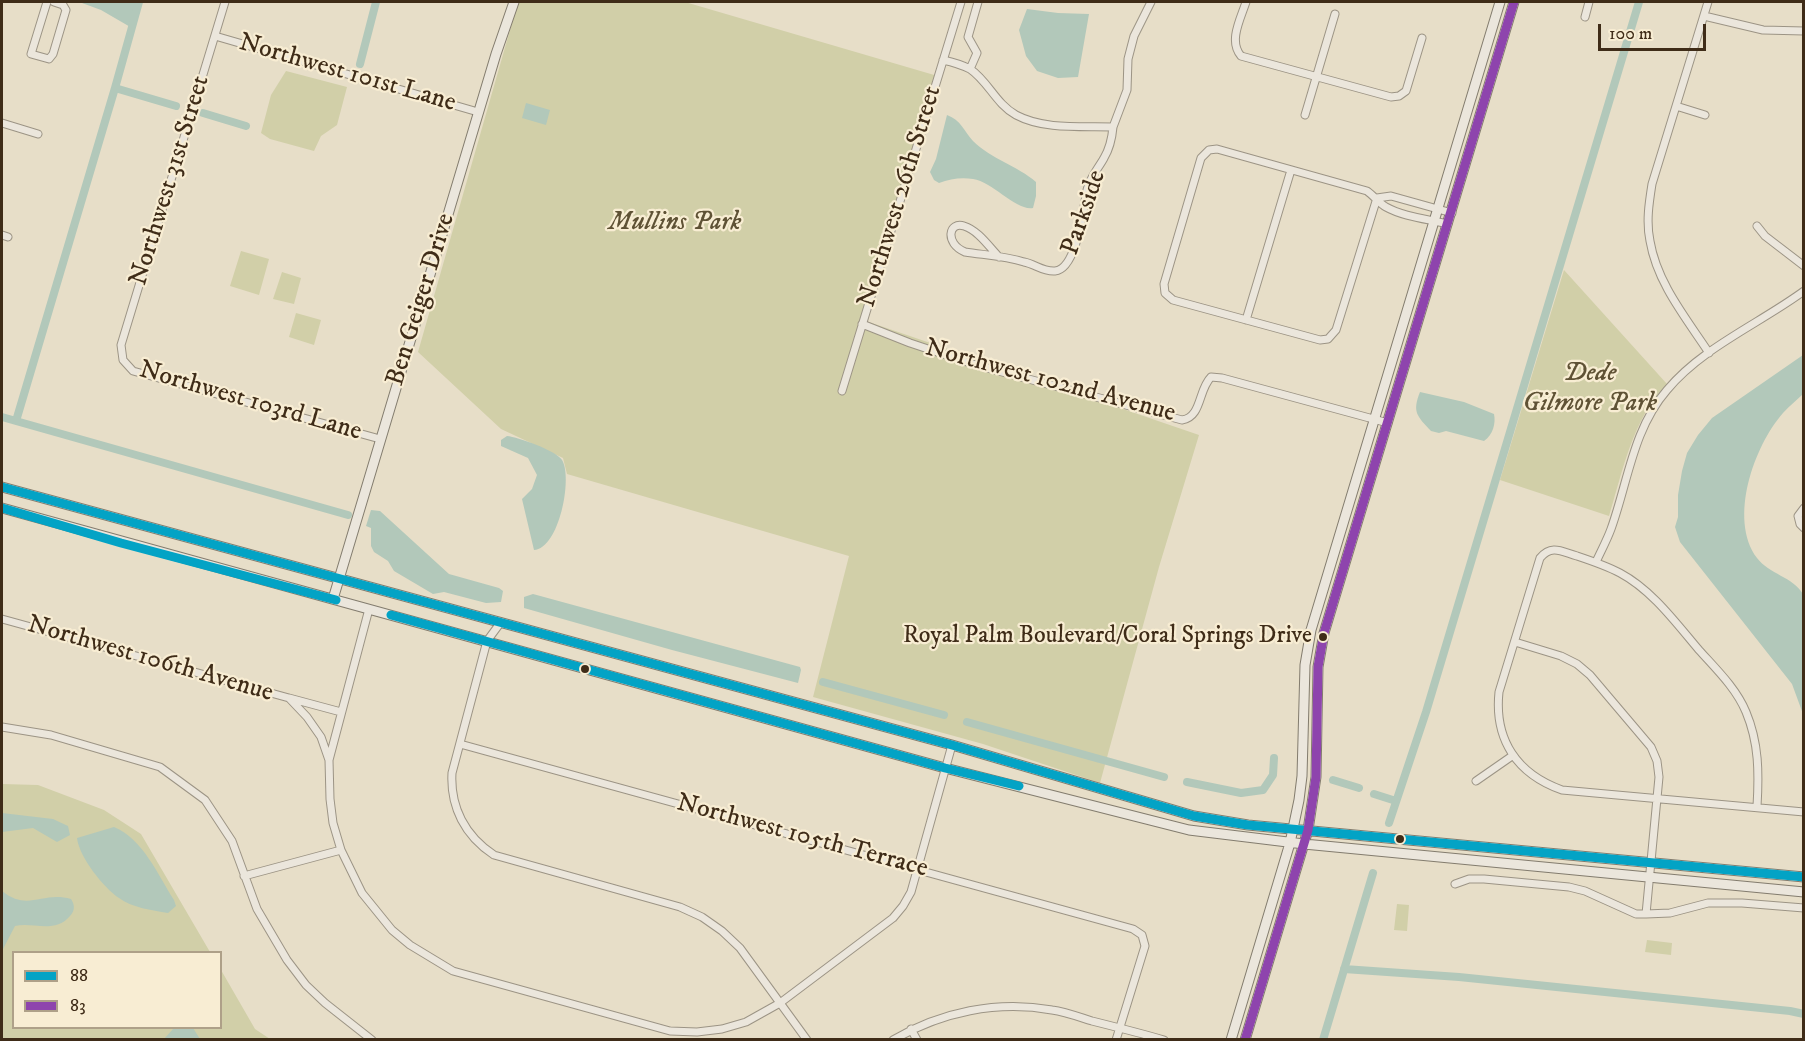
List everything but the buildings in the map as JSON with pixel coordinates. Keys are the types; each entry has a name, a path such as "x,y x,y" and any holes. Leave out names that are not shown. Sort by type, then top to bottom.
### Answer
{"main road":[{"name":"Ben Geiger Drive","path":"333,599 478,112 514,2"},
{"path":"1231,1040 1293,829 1302,776 1304,688 1311,630 1499,2 1513,4 1324,633 1318,667 1316,777 1308,830 1245,1040"},
{"path":"2,487 952,745 1194,816 1248,825 1803,877"},
{"path":"2,508 121,543 487,641 945,768 1189,830 1290,843 1803,892"}],"street":[{"path":"47,2 31,54 49,59 53,54 66,10 63,5 54,2"},
{"name":"Northwest 31st Street","path":"123,360 121,345 225,2"},
{"name":"Northwest 26th Street","path":"842,391 960,2"},
{"path":"970,69 976,53 969,37 978,2"},
{"name":"Parkside","path":"999,257 973,230 959,225 954,228 951,234 952,242 965,252 1026,262 1049,272 1057,272 1070,261 1092,176 1108,150 1113,127 1127,90 1128,66 1134,36 1151,2"},
{"path":"1246,2 1234,41 1241,56 1391,97 1399,96 1406,91 1422,38"},
{"path":"1585,17 1589,2"},
{"path":"1708,2 1652,184 1648,214 1649,240 1656,266 1666,288 1709,353"},
{"path":"1305,115 1335,14"},
{"path":"1704,16 1763,30 1803,32"},
{"name":"Northwest 101st Lane","path":"215,36 478,112"},
{"path":"943,60 970,69 1005,107 1016,115 1032,121 1051,124 1113,127"},
{"path":"1676,106 1706,115"},
{"path":"2,123 38,134"},
{"path":"1377,198 1336,330 1328,339 1320,340 1173,300 1165,293 1164,284 1202,158 1209,150 1217,149 1367,191 1377,198 1385,206 1423,220 1448,224"},
{"path":"1246,320 1291,170"},
{"path":"1377,198 1391,196 1452,213"},
{"path":"1757,226 1765,236 1803,266"},
{"path":"1596,562 1611,529 1640,434 1666,390 1709,353 1803,291"},
{"name":"Northwest 102nd Avenue","path":"862,324 976,365 1182,420 1189,419 1195,413 1205,383 1211,377 1388,423"},
{"name":"Northwest 103rd Lane","path":"123,360 133,371 380,439"},
{"path":"1803,508 1799,512 1798,520 1803,528"},
{"path":"1757,807 1759,768 1755,739 1745,710 1729,684 1664,609 1641,587 1621,573 1596,562 1555,549 1546,551 1540,558 1499,692 1498,704 1502,734 1512,756 1543,783 1562,789 1803,812"},
{"path":"329,760 369,609"},
{"name":"Northwest 106th Avenue","path":"2,619 288,698 307,717 321,737 329,760 332,815 341,850 362,892 392,930 410,945 453,971 670,1031 697,1032 722,1029 746,1022 780,1003 893,918 911,892 952,745"},
{"path":"501,622 487,641 452,773 451,790 461,820 470,835 480,846 494,855 680,908 702,917 723,931 740,948 807,1040"},
{"path":"1515,642 1561,656 1577,664 1590,675 1651,747 1658,761 1659,777 1646,914"},
{"path":"288,698 341,712"},
{"path":"2,727 51,735 160,767 205,800 232,842 257,909 294,968 325,1003 372,1040"},
{"name":"Northwest 105th Terrace","path":"460,744 1134,929 1142,935 1144,946 1120,1028"},
{"path":"1476,781 1512,756"},
{"path":"244,876 341,850"},
{"path":"1455,884 1469,879 1484,879 1569,887 1636,914 1670,913 1708,903 1803,908"},
{"path":"893,1040 933,1020 963,1012 992,1007 1022,1006 1053,1010 1164,1040"},
{"path":"1116,1040 1120,1028"},
{"path":"911,1029 916,1040"}],"green space":[{"name":"Mullins Park","path":"518,2 685,2 941,77 866,321 1199,435 1159,567 1100,783 983,744 813,697 849,556 567,474 563,458 501,429 418,352"},
{"path":"286,71 347,87 337,125 321,136 314,151 270,139 261,133 271,95"},
{"path":"241,251 269,259 259,295 230,286"},
{"name":"Dede Gilmore Park","path":"1564,270 1667,384 1640,422 1625,461 1609,516 1500,480"},
{"path":"282,272 301,278 294,304 273,299"},
{"path":"296,313 321,320 314,345 289,337"},
{"path":"2,784 38,785 104,810 141,834 209,951 12,951 12,1029 222,1029 222,972 255,1029 270,1039 2,1040"},
{"path":"1397,904 1409,905 1407,931 1394,930"},
{"path":"1647,940 1672,943 1671,955 1645,952"}],"shaded area":[{"path":"82,2 139,2 132,28"},
{"path":"1027,9 1089,14 1078,77 1058,78 1037,71 1026,56 1019,30"},
{"path":"526,103 550,110 546,125 522,118"},
{"path":"947,115 959,123 980,147 1036,182 1033,208 1019,205 981,181 964,178 939,183 934,180 930,172 936,159"},
{"path":"1803,355 1803,394 1772,427 1754,463 1748,483 1745,524 1749,542 1757,558 1768,568 1793,583 1803,594 1803,714 1792,684 1680,542 1675,527 1682,471 1687,453 1698,435 1712,418"},
{"path":"1420,392 1464,402 1494,414 1492,432 1484,441 1446,431 1439,433 1431,431 1417,413 1416,404"},
{"path":"507,436 528,442 559,456 565,469 565,496 557,526 543,547 534,550 522,499 532,489 537,475 528,458 501,446 501,440"},
{"path":"371,510 380,511 449,574 499,588 503,591 501,602 486,603 444,592 433,594 394,571 388,561 374,552 371,546 371,528 366,526"},
{"path":"533,594 800,667 798,683 524,608 524,597"},
{"path":"2,813 53,819 68,826 70,835 57,842 33,828 2,832"},
{"path":"114,827 142,849 156,869 176,906 168,913 142,908 124,901 106,887 87,863 77,838"},
{"path":"2,891 11,897 28,901 52,897 71,899 74,910 58,925 15,926 2,951"},
{"path":"173,1029 194,1029 200,1039 164,1039"}],"waterway":[{"path":"2,417 16,421 139,2"},
{"path":"360,64 376,2"},
{"path":"1389,823 1426,712 1639,2"},
{"path":"115,88 176,106"},
{"path":"203,113 246,126"},
{"path":"16,421 348,515"},
{"path":"823,682 944,715"},
{"path":"967,722 1164,777"},
{"path":"1187,782 1241,793 1263,790 1273,775 1274,758"},
{"path":"1333,780 1359,788"},
{"path":"1374,794 1396,801"},
{"path":"1323,1040 1373,873"},
{"path":"1344,969 1459,977 1804,1014"}],"transit line":[{"name":"83","path":"1245,1040 1308,830 1316,777 1318,667 1324,633 1514,2"},
{"name":"88","path":"2,487 952,745 1194,816 1248,825 1804,877"},
{"name":"88","path":"2,508 121,543 336,600"},
{"name":"88","path":"391,615 945,768 1019,786"}],"place":[{"name":"Royal Palm Boulevard/Coral Springs Drive","path":"1323,637"}]}
